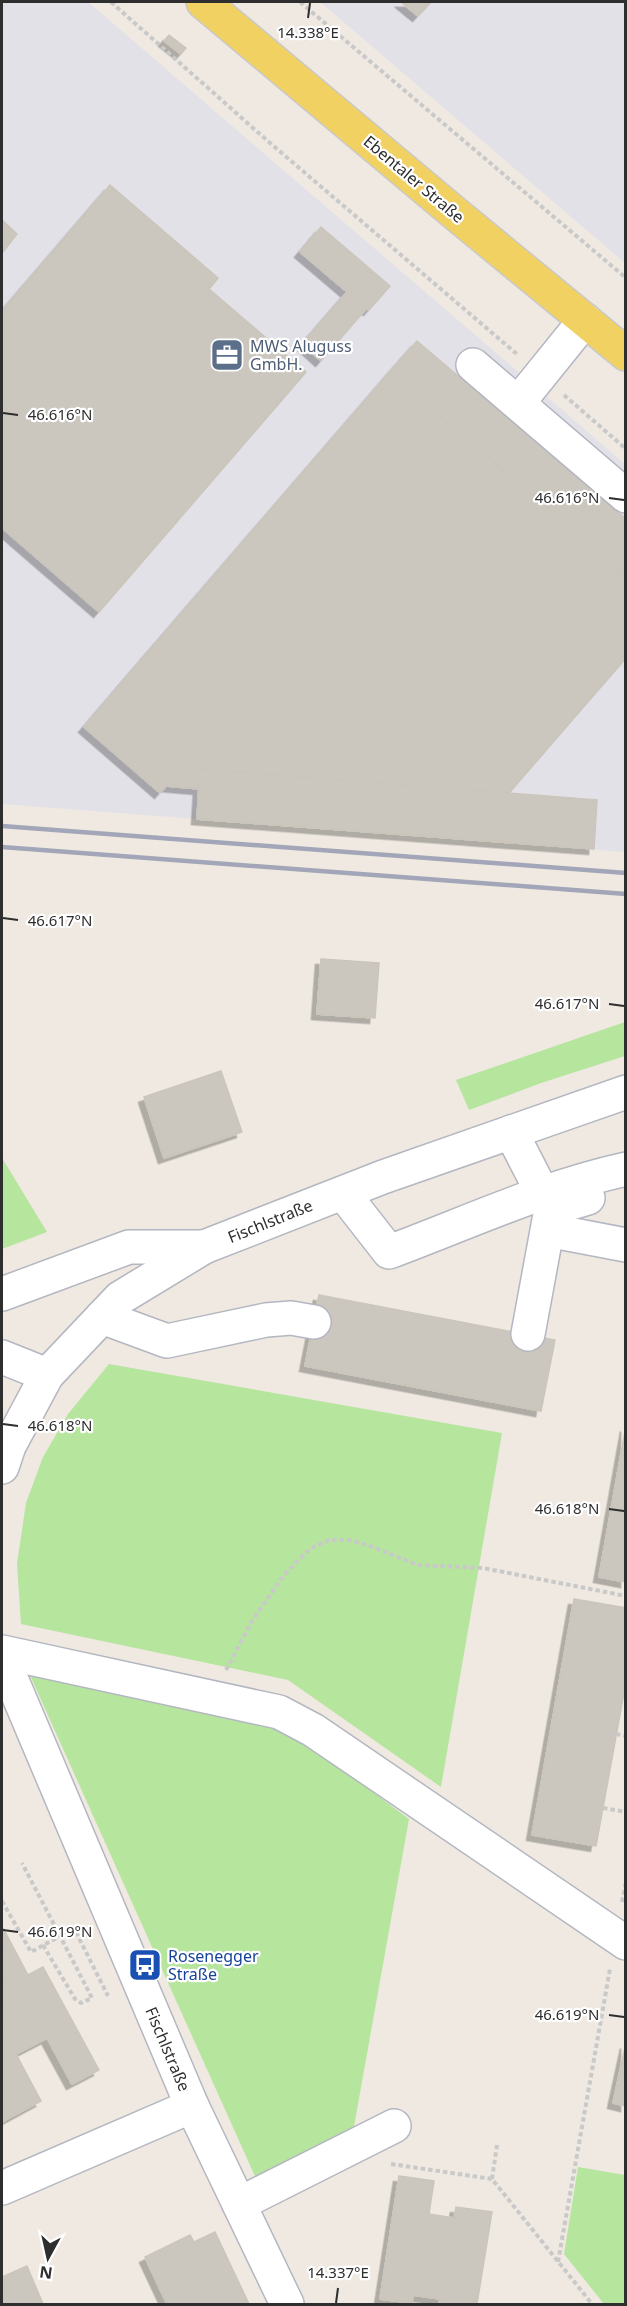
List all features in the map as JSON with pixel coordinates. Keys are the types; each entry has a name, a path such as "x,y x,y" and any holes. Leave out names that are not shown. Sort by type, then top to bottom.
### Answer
{"main road":[{"name":"Ebentaler Straße","path":"203,2 626,354"}],"street":[{"path":"518,403 585,320"},
{"path":"473,364 626,496"},
{"name":"Fischlstraße","path":"2,1467 9,1446 47,1376 120,1298 204,1247 343,1193 626,1092"},
{"path":"511,1132 552,1212 536,1336"},
{"path":"552,1212 599,1175 626,1169"},
{"path":"343,1193 389,1252 552,1212 612,1191 626,1190"},
{"path":"552,1212 626,1245"},
{"path":"2,1294 129,1247 204,1247"},
{"path":"102,1317 167,1341 266,1320 291,1318 312,1333"},
{"path":"2,1357 47,1376"},
{"path":"2,1652 279,1712 313,1730 620,1940"},
{"name":"Fischlstraße","path":"2,1657 192,2106 287,2304"},
{"path":"2,2188 192,2106"},
{"path":"239,2204 394,2126"}],"path":[{"path":"111,2 270,143 626,449"},
{"path":"300,2 626,278"},
{"path":"212,1697 252,1621 284,1575 311,1548 329,1540 349,1540 418,1565 483,1568 626,1596"},
{"path":"616,1734 626,1736"},
{"path":"603,1808 626,1812"},
{"path":"22,1863 92,1998 81,2003 75,1999 44,1945"},
{"path":"2,1900 31,1952 74,1928 110,2000"},
{"path":"558,2262 620,1940"},
{"path":"492,2179 498,2145"},
{"path":"388,2164 492,2179 592,2304"}],"shaded area":[{"path":"2,2 88,2 625,464 625,852 2,804"},
{"path":"320,2 625,2 625,263"}],"green space":[{"path":"625,1022 625,1056 541,1083 469,1110 456,1080"},
{"path":"2,1158 47,1232 2,1249"},
{"path":"109,1364 502,1433 441,1787 288,1680 21,1624 17,1564 26,1503 43,1457 68,1414"},
{"path":"29,1673 278,1722 409,1819 353,2132 258,2183"},
{"path":"578,2167 625,2175 625,2304 604,2304 564,2254"}],"building":[{"path":"401,2 431,2 418,16"},
{"path":"169,35 186,48 181,54 164,41"},
{"path":"110,185 218,278 209,289 306,372 99,612 2,528 2,311"},
{"path":"2,220 17,234 2,253"},
{"path":"321,227 390,286 369,310 366,309 321,361 302,344 347,292 300,252"},
{"path":"417,341 626,519 626,575 389,373"},
{"path":"389,373 621,571 599,596 626,619 626,658 509,793 230,771 124,680"},
{"path":"621,571 626,575 626,619 599,596"},
{"path":"124,680 230,771 200,769 199,789 166,786 160,793 84,727"},
{"path":"200,769 597,800 594,849 197,819"},
{"path":"321,959 379,963 375,1018 317,1014"},
{"path":"221,1071 242,1132 164,1158 144,1097"},
{"path":"319,1295 555,1340 541,1411 305,1366"},
{"path":"626,1426 626,1582 599,1577"},
{"path":"574,1599 626,1608 626,1682 596,1846 532,1835"},
{"path":"3,1928 28,1975 43,1967 99,2070 72,2084 47,2038 16,2054 41,2101 2,2122"},
{"path":"626,2043 626,2106 613,2103"},
{"path":"399,2176 434,2181 429,2214 454,2218 456,2207 492,2212 477,2304 439,2304 440,2299 413,2295 412,2303 380,2299"},
{"path":"215,2232 249,2304 167,2304 145,2257 190,2235 194,2242"},
{"path":"27,2266 43,2304 2,2304 2,2277"}],"railway":[{"path":"2,826 626,873"},
{"path":"2,847 626,894"}],"place":[{"name":"MWS Aluguss GmbH.","path":"227,355"},
{"name":"Rosenegger Straße","path":"145,1965"}]}
